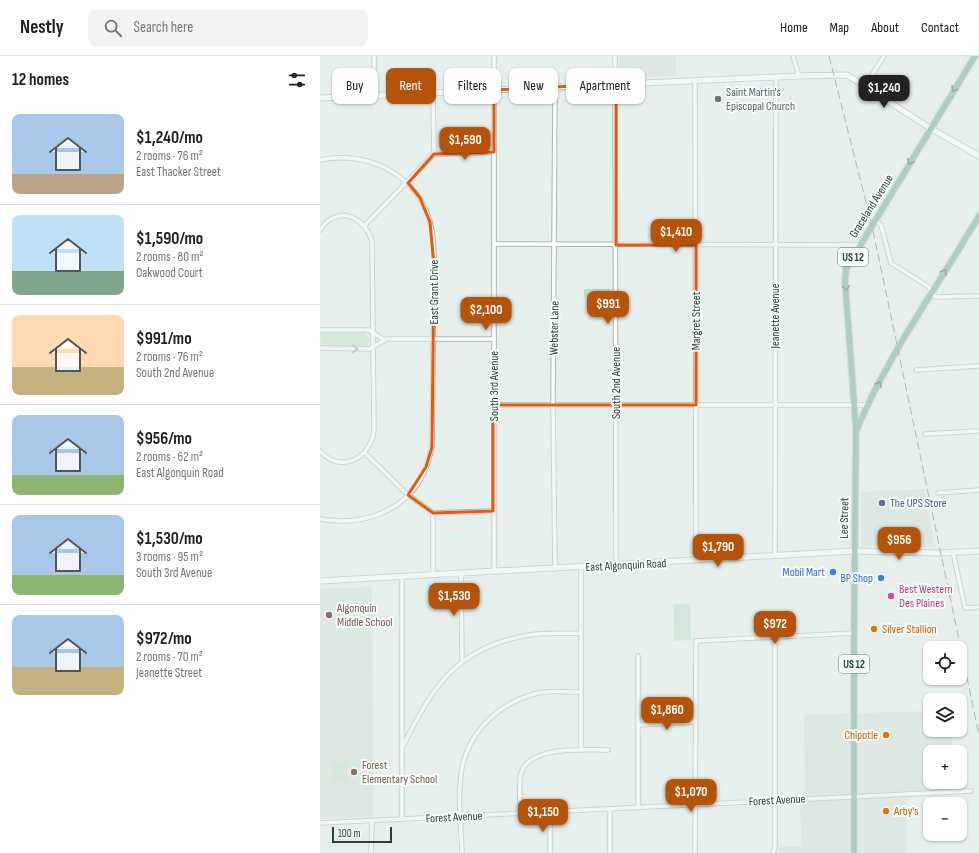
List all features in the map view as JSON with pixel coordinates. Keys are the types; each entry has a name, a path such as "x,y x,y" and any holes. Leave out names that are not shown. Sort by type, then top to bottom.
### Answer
{"main road":[{"name":"Graceland Avenue","path":"856,432 845,281 848,265 975,56"},
{"name":"Lee Street","path":"854,853 854,551 856,432 867,405 932,292 976,227 979,216"}],"street":[{"path":"374,56 374,68"},
{"name":"South 3rd Avenue","path":"494,56 494,68"},
{"name":"South 2nd Avenue","path":"615,56 615,68"},
{"path":"793,56 799,76"},
{"path":"865,86 884,56"},
{"path":"645,83 846,75 930,128 979,156"},
{"name":"Jeanette Avenue","path":"775,555 776,77"},
{"name":"Margret Street","path":"695,81 696,560"},
{"path":"320,98 332,98"},
{"path":"365,225 408,183 434,154 433,104"},
{"name":"South 3rd Avenue","path":"494,104 494,572"},
{"name":"Webster Lane","path":"555,104 553,405 555,569"},
{"name":"South 2nd Avenue","path":"616,104 616,566"},
{"path":"434,154 494,152"},
{"name":"East Grant Drive","path":"320,160 343,157 365,160 386,168 408,183 425,209 432,231 433,339 432,447 424,472 419,482 408,495 382,513 372,517 347,522 320,519"},
{"path":"320,453 334,461 342,462 357,459 365,453 372,443 374,430 373,247 365,225 356,219 344,216 329,221 321,226"},
{"path":"875,220 881,225 891,262 929,287 937,298 979,296"},
{"path":"494,244 859,245"},
{"path":"320,330 374,332 383,338 388,339 494,339"},
{"path":"320,348 373,348 382,341 388,339"},
{"path":"916,370 979,366"},
{"path":"493,405 867,405"},
{"path":"925,434 979,431"},
{"path":"365,453 408,495 433,513 493,511"},
{"path":"938,493 979,490"},
{"path":"433,513 433,575"},
{"name":"East Algonquin Road","path":"320,581 581,568 854,551 979,551"},
{"path":"953,552 965,608 979,607"},
{"path":"581,568 581,750"},
{"path":"461,574 462,661"},
{"path":"402,577 402,819"},
{"path":"402,747 430,695 446,676 462,661 507,639 531,635 581,633"},
{"path":"695,853 694,722 696,641 854,633"},
{"path":"774,853 776,847 774,801 775,637"},
{"path":"638,656 638,808"},
{"path":"462,853 462,768 469,747 478,730 492,715 511,702 539,693 581,692"},
{"path":"639,725 694,722"},
{"path":"521,813 522,773 530,760 542,754 581,750 608,750"},
{"name":"Forest Avenue","path":"320,823 971,791"},
{"path":"610,809 610,853"},
{"path":"550,812 550,853"},
{"path":"371,853 372,821"}],"highlighted area":[{"path":"616,84 616,245 696,245 696,405 493,405 493,511 433,513 408,495 426,467 432,447 434,265 430,222 420,198 408,183 434,154 494,152 494,90"}],"shaded area":[{"path":"619,56 676,56 676,76 645,77 645,68 619,68"},
{"path":"924,489 935,546 861,546 861,492"},
{"path":"372,587 374,817 320,819 320,589"},
{"path":"923,711 923,737 952,737 952,745 923,745 923,789 957,789 957,795 907,798 907,853 779,853 781,846 802,846 800,804 805,796 804,715"}],"green space":[{"path":"584,289 610,289 610,298 584,297"},
{"path":"366,333 370,341 365,347 321,346 320,334"},
{"path":"673,604 690,604 691,640 674,641"},
{"path":"332,759 339,764 344,763 346,760 351,763 344,775 351,780 348,785 340,781 336,781 334,785 329,782 336,770 328,765"}],"railway":[{"path":"829,56 872,226 979,735"}],"place":[{"name":"Saint Martin's Episcopal Church","path":"718,99"},
{"name":"The UPS Store","path":"882,503"},
{"name":"Mobil Mart","path":"833,572"},
{"name":"BP Shop","path":"881,578"},
{"name":"Best Western Des Plaines","path":"891,596"},
{"name":"Algonquin Middle School","path":"329,615"},
{"name":"Silver Stallion","path":"874,629"},
{"name":"Chipotle","path":"886,735"},
{"name":"Forest Elementary School","path":"354,772"},
{"name":"Arby's","path":"886,811"}]}
